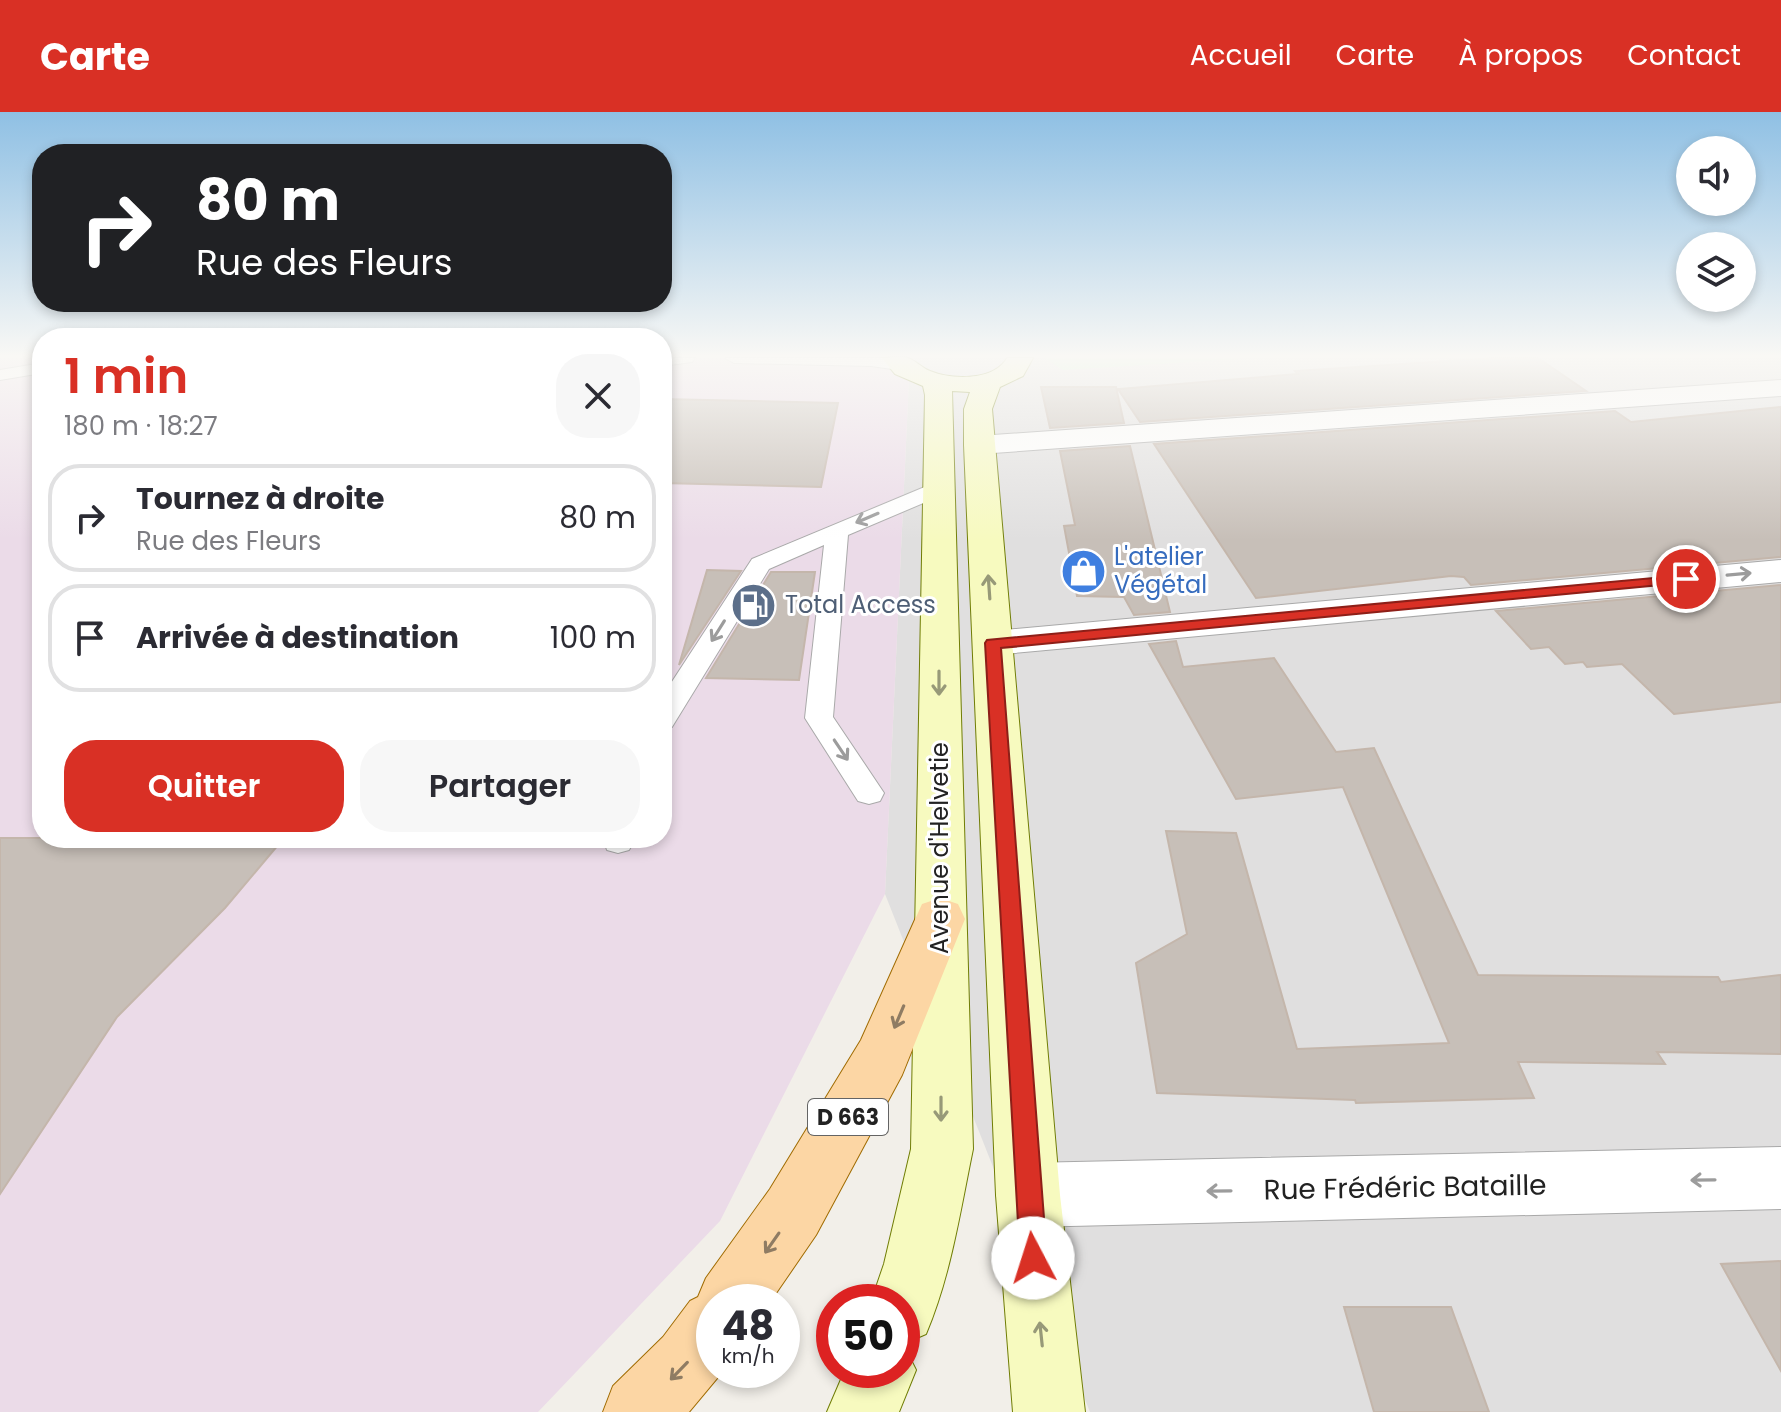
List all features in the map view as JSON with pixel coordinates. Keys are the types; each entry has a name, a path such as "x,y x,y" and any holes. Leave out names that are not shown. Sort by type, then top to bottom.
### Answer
{"main road":[{"name":"Avenue d'Helvetie","path":"910,1284 942,1149 939,419"},
{"path":"978,419 1028,1195 1049,1412"},
{"name":"D 663","path":"743,1284 793,1212 882,1057 940,919"},
{"path":"639,1412 696,1351"},
{"path":"863,1412 873,1388"}],"street":[{"path":"979,445 1350,419"},
{"path":"993,643 1781,571"},
{"name":"Rue Frédéric Bataille","path":"1028,1195 1781,1178"}],"lane":[{"path":"672,704 760,564 939,488"},
{"path":"837,531 819,718 869,793"}],"shaded area":[{"path":"0,419 32,419 32,848 672,848 672,419 907,419 885,894 720,1221 538,1412 0,1412"},
{"path":"907,419 1781,419 1781,1412 1090,1412 885,894"}],"building":[{"path":"672,419 835,419 821,487 672,483"},
{"path":"1048,419 1123,419 1124,423 1050,428"},
{"path":"1138,419 1188,419 1140,422"},
{"path":"1508,419 1626,419 1631,422 1664,419 1781,419 1781,557 1471,585 1464,577 1451,576 1256,598 1154,444"},
{"path":"1130,446 1170,612 1134,615 1124,597 1077,596 1064,526 1075,525 1060,451"},
{"path":"707,570 741,571 679,665"},
{"path":"771,572 815,572 799,680 706,678"},
{"path":"1781,585 1781,702 1674,714 1622,664 1587,667 1583,662 1565,664 1549,647 1531,649 1496,611"},
{"path":"1176,641 1183,667 1274,658 1336,752 1374,748 1478,975 1718,977 1721,982 1781,975 1781,1054 1657,1052 1665,1064 1518,1062 1534,1098 1356,1103 1355,1100 1157,1093 1136,963 1187,934 1166,831 1236,833 1297,1049 1449,1043 1343,787 1236,799 1149,644"},
{"path":"0,838 32,838 32,848 276,848 225,908 117,1017 0,1194"},
{"path":"1781,1261 1781,1371 1721,1264"},
{"path":"1344,1307 1451,1307 1489,1412 1374,1412"}],"place":[{"name":"L'atelier Végétal","path":"1083,571"},
{"name":"Total Access","path":"754,605"}],"route":[{"path":"1033,1258 993,643 1686,579"}]}
